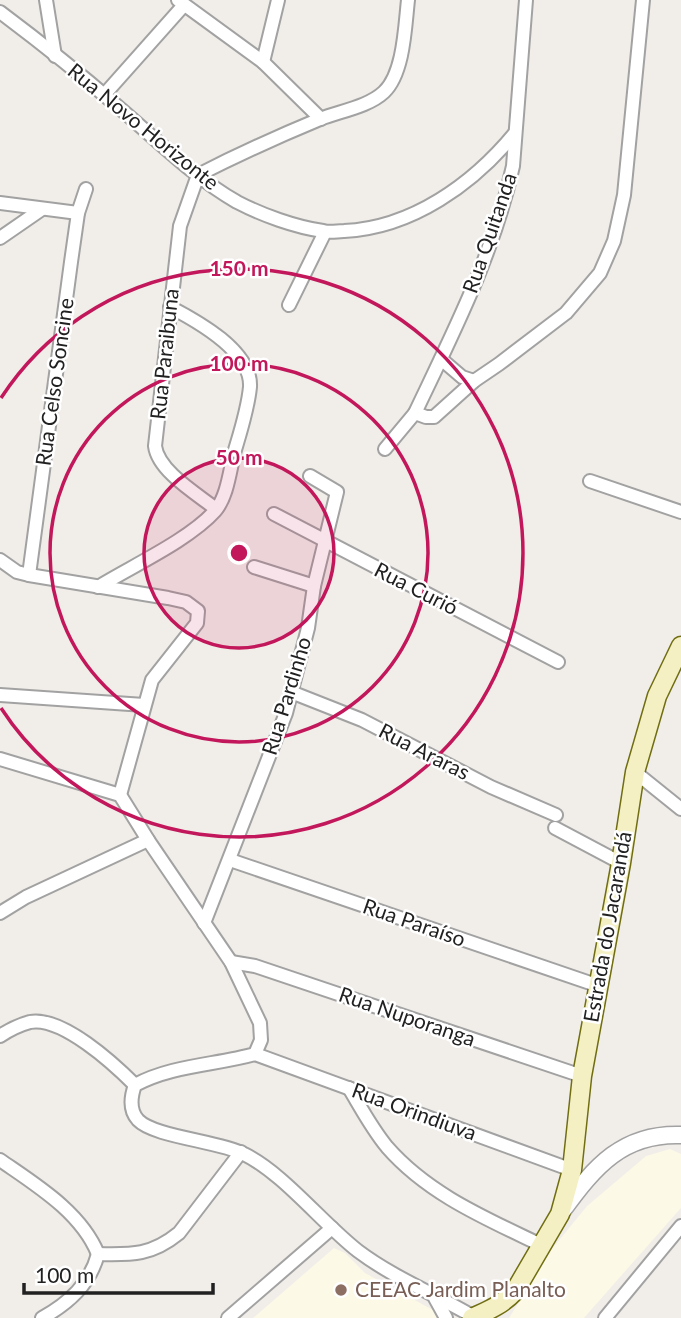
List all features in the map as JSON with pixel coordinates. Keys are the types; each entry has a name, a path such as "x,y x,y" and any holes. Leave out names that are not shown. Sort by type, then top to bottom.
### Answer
{"main road":[{"name":"Estrada do Jacarandá","path":"481,1316 505,1302 514,1291 560,1214 572,1170 582,1076 635,772 657,696 681,646"}],"street":[{"path":"46,0 55,56"},
{"path":"263,62 278,0"},
{"path":"198,175 384,93 398,67 408,0"},
{"name":"Rua Quitanda","path":"384,449 415,413 484,261 499,219 513,166 526,0"},
{"path":"415,413 434,417 474,381 557,321 600,273 617,232 624,195 643,0"},
{"path":"104,95 181,3 263,62 321,119"},
{"name":"Rua Novo Horizonte","path":"0,12 198,175 238,202 325,232 379,227 406,218 471,177 496,156 515,133"},
{"name":"Rua Paraibuna","path":"198,175 180,226 155,438 156,455 167,470 216,509"},
{"name":"Rua Celso Soncine","path":"29,575 78,214 86,189"},
{"path":"0,204 78,214"},
{"path":"0,238 41,209"},
{"path":"289,305 325,232"},
{"path":"98,587 177,540 216,509 224,492 245,412 249,378 242,360 197,321 170,307"},
{"path":"441,359 453,371 474,381"},
{"name":"Rua Pardinho","path":"204,923 286,713 308,628 314,586 337,492 310,476"},
{"path":"590,481 681,513"},
{"name":"Rua Curió","path":"274,514 558,662"},
{"path":"0,560 17,572 177,600 186,602 198,611 197,623 152,680 120,795"},
{"path":"254,568 314,586"},
{"name":"Rua Araras","path":"291,692 362,720 491,787 556,815"},
{"path":"0,695 144,705"},
{"path":"0,759 120,795 231,962 260,1023 261,1040 256,1054 164,1072 135,1085 131,1096 139,1121 151,1128 211,1142 253,1158 373,1261 434,1297 481,1316"},
{"path":"635,772 681,809"},
{"path":"555,828 621,863"},
{"path":"0,913 26,897 148,840"},
{"name":"Rua Paraíso","path":"230,860 599,986"},
{"name":"Rua Nuporanga","path":"231,962 255,966 582,1076"},
{"path":"0,1036 32,1021 59,1028 84,1041 112,1062 135,1085"},
{"name":"Rua Orindiuva","path":"256,1054 572,1170"},
{"path":"349,1088 386,1146 422,1180 459,1205 541,1245"},
{"name":"Estrada do Jacarandá","path":"560,1214 579,1189 617,1150 651,1136 681,1135"},
{"path":"98,1254 141,1252 166,1243 179,1233 241,1152"},
{"path":"0,1160 78,1221 91,1238 98,1254 92,1273 77,1293 43,1318"},
{"path":"605,1318 681,1226"},
{"path":"228,1318 332,1228"},
{"path":"434,1297 446,1318"}],"shaded area":[{"path":"670,1149 681,1154 681,1208 584,1318 509,1318 551,1250 587,1206 646,1156"},
{"name":"CEEAC Jardim Planalto","path":"334,1248 345,1253 365,1273 433,1310 438,1318 253,1318"}],"place":[{"name":"CEEAC Jardim Planalto","path":"341,1290"}]}
